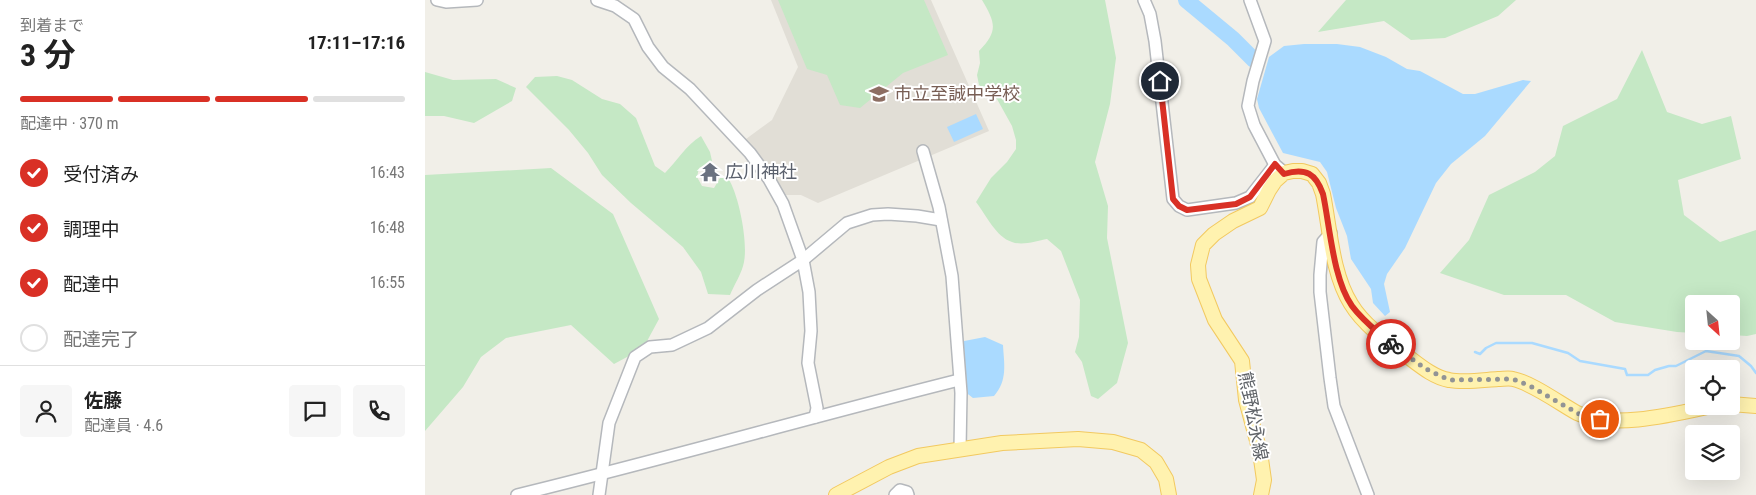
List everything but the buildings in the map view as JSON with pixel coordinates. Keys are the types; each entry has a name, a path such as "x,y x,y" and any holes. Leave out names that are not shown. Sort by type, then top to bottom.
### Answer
{"main road":[{"path":"1280,169 1312,174 1319,183 1323,194 1337,268 1342,287 1351,305 1364,320 1393,346 1437,376 1461,381 1513,379 1530,386 1579,414 1600,419 1647,418 1685,411"},
{"name":"熊野松永線","path":"1261,495 1264,480 1260,452 1246,400 1242,361 1215,320 1199,280 1198,264 1203,245 1213,234 1233,221 1260,208 1280,169"},
{"path":"1740,405 1756,406"},
{"path":"836,495 889,468 918,456 1002,442 1078,439 1113,442 1141,450 1156,462 1166,479 1169,495"}],"street":[{"path":"437,0 445,2 477,0"},
{"path":"597,0 615,6 634,19 648,47 663,67 690,89 739,140 761,167 783,204 803,260 809,292 811,331 808,363 817,408 815,417"},
{"path":"1144,0 1150,14 1155,42 1173,199 1179,206 1187,210 1236,204 1250,197 1280,169 1254,125 1248,106 1265,41 1250,0"},
{"path":"923,151 933,180 952,276 961,393 961,449"},
{"path":"599,495 609,423 635,357 650,347 672,345 708,328 757,290 803,260 847,223 872,216 903,214 941,220"},
{"path":"1331,233 1323,242 1320,282 1330,378 1334,406 1368,495"},
{"path":"517,495 601,475 959,380"},
{"path":"895,495 900,490 907,492 908,495"}],"shaded area":[{"name":"市立至誠中学校","path":"771,0 931,0 989,131 818,203 801,195 784,195 746,139 772,120 798,67"}],"green space":[{"path":"778,0 924,0 948,55 903,73 860,108 840,105 827,75 807,69"},
{"path":"982,0 1105,0 1116,58 1110,104 1095,162 1108,206 1107,238 1128,343 1117,383 1098,399 1091,396 1082,362 1075,352 1079,337 1080,300 1061,251 1047,239 1020,244 1006,239 996,231 976,202 991,178 1007,162 1016,149 1016,140 1012,126 997,99 979,85 977,75 980,63 979,51 990,38 993,26 990,14"},
{"path":"1346,0 1516,0 1498,16 1445,38 1411,40 1384,21 1318,32"},
{"path":"1642,50 1667,112 1702,124 1731,116 1741,159 1678,180 1684,215 1720,242 1756,230 1756,334 1740,336 1740,295 1685,295 1685,332 1677,332 1615,322 1566,295 1504,295 1440,273 1469,240 1489,195 1535,172 1555,156 1563,126 1617,99"},
{"path":"425,72 453,80 496,79 516,88 512,101 474,123 444,116 425,116"},
{"path":"557,76 572,80 602,99 620,104 636,118 655,166 665,173 686,148 701,136 710,152 712,161 699,168 697,177 702,186 714,188 720,178 728,178 736,195 742,219 745,243 744,262 730,295 708,294 701,272 683,247 631,203 602,175 588,153 569,130 526,87 535,77"},
{"path":"551,168 613,214 659,319 646,343 614,364 571,325 506,338 481,357 463,387 425,431 425,175"}],"water":[{"path":"1337,44 1360,47 1386,57 1407,69 1420,71 1463,94 1475,94 1523,80 1531,81 1485,136 1451,164 1436,183 1405,248 1387,274 1384,284 1390,312 1385,316 1373,303 1371,289 1351,259 1347,236 1336,208 1327,172 1320,162 1283,153 1259,108 1257,99 1269,57 1284,46"},
{"path":"976,114 983,129 954,142 947,127"},
{"path":"985,337 1003,345 1003,378 994,396 973,398 964,391 959,342"}],"waterway":[{"path":"1186,0 1233,39 1254,60"},
{"path":"1475,352 1480,354 1486,348 1496,343 1532,343 1568,353 1580,361 1625,369 1627,375 1648,375 1655,370 1676,366 1706,351 1739,356 1756,373"}],"way so far":[{"path":"1391,344 1437,376 1461,381 1513,379 1530,386 1579,414 1600,419"}],"place":[{"name":"市立至誠中学校","path":"879,94"},
{"name":"広川神社","path":"710,172"}],"route":[{"path":"1160,81 1173,199 1179,206 1187,210 1236,204 1250,197 1275,164 1284,174 1302,171 1312,174 1319,183 1323,194 1342,287 1351,305 1364,320 1391,344"}]}
